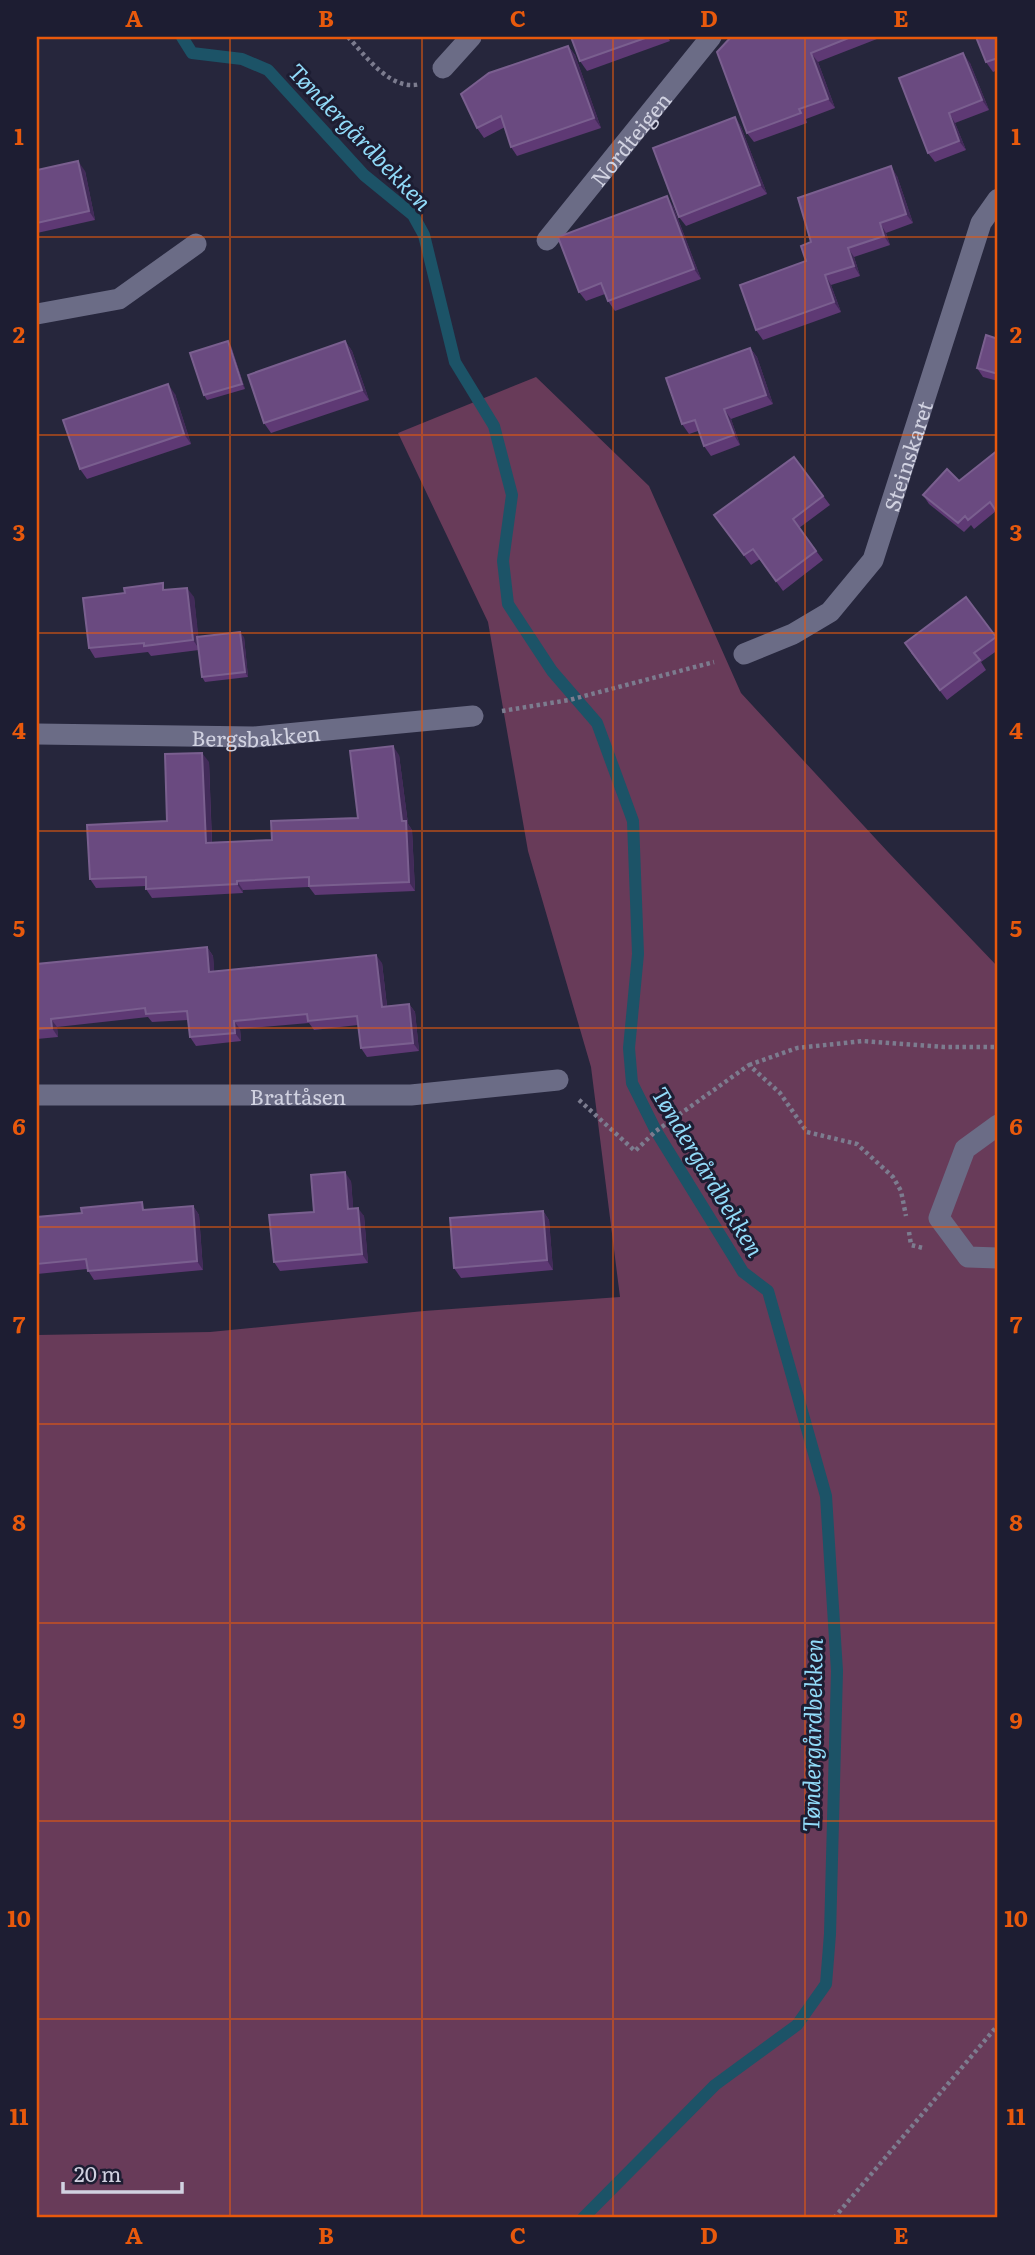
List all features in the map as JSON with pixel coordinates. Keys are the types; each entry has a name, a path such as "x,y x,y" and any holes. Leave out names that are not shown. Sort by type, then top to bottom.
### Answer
{"street":[{"path":"443,68 471,37"},
{"name":"Nordteigen","path":"547,240 711,37"},
{"name":"Steinskaret","path":"744,654 793,635 830,612 873,560 981,223 998,199"},
{"path":"37,314 119,299 196,244"},
{"name":"Bergsbakken","path":"37,734 254,737 473,716"},
{"name":"Brattåsen","path":"37,1095 411,1095 558,1080"},
{"path":"998,1125 965,1149 939,1218 968,1257 998,1258"}],"path":[{"path":"348,37 397,83 412,86 421,84 443,68"},
{"path":"473,716 569,700 744,654"},
{"path":"558,1080 635,1151 656,1131 749,1065 797,1048 863,1041 944,1047 998,1047"},
{"path":"749,1065 780,1093 807,1132 857,1144 893,1177 901,1191 906,1218"},
{"path":"909,1232 911,1245 968,1257"},
{"path":"834,2218 998,2025"}],"shaded area":[{"path":"536,377 649,486 741,693 998,967 998,2218 37,2218 37,1335 210,1332 424,1311 620,1297 591,1067 528,851 488,622 398,433"}],"building":[{"path":"571,37 648,37 580,61"},
{"path":"731,37 851,37 811,53 828,99 799,109 801,113 747,133 717,52"},
{"path":"976,37 998,37 998,58 986,62"},
{"path":"568,46 594,118 511,147 501,116 477,128 461,94 489,73"},
{"path":"963,53 982,100 949,113 959,141 928,153 899,78"},
{"path":"735,117 760,185 679,217 653,148"},
{"path":"78,161 89,211 37,223 37,170"},
{"path":"891,166 906,214 880,223 884,236 848,248 854,266 825,275 834,302 756,330 740,285 806,261 801,246 811,242 798,198"},
{"path":"667,196 694,269 608,301 601,283 579,292 558,237"},
{"path":"986,335 998,339 998,374 977,368"},
{"path":"228,341 242,384 204,395 190,353"},
{"path":"345,341 362,390 264,423 248,375"},
{"path":"750,348 766,395 724,409 734,435 704,446 695,420 682,424 666,378"},
{"path":"168,384 184,434 80,469 63,420"},
{"path":"998,450 998,514 990,502 968,520 965,516 958,523 923,495 947,469 959,481"},
{"path":"794,457 823,496 793,519 816,551 776,581 753,549 744,555 714,515"},
{"path":"163,583 163,590 187,588 193,640 144,646 144,643 89,648 83,598 125,593 124,588"},
{"path":"966,597 996,637 974,653 980,660 940,690 905,643"},
{"path":"240,632 245,672 202,677 197,637"},
{"path":"393,746 402,821 406,821 409,882 309,886 309,877 146,889 146,877 90,879 87,825 167,821 165,754 202,753 206,843 272,840 271,821 358,818 350,751"},
{"path":"207,947 209,972 376,955 382,1007 409,1004 413,1043 361,1048 357,1016 308,1021 307,1014 234,1021 235,1033 190,1037 187,1011 146,1014 145,1008 51,1019 52,1028 37,1029 37,964"},
{"path":"345,1172 348,1209 358,1208 362,1254 274,1262 269,1215 314,1212 311,1175"},
{"path":"142,1202 143,1210 193,1206 197,1261 88,1271 86,1259 37,1264 37,1217 82,1213 81,1208"},
{"path":"543,1211 547,1260 454,1268 450,1218"}],"waterway":[{"name":"Tøndergårdbekken","path":"182,37 192,53 242,59 268,70 364,175 413,215 424,235 455,362 494,426 512,495 503,561 508,604 552,671 597,723 633,821 638,954 629,1048 632,1083 656,1131 743,1272 768,1291 826,1496 837,1671 830,1934 826,1984 797,2025 715,2085 583,2218"}]}
